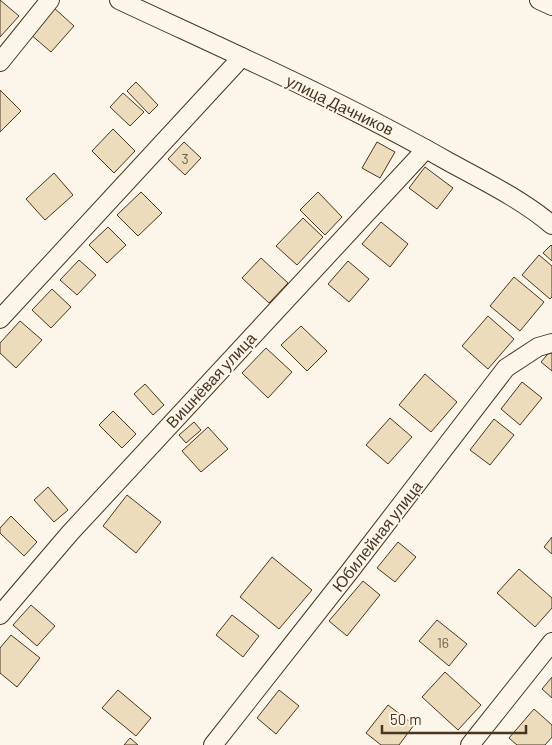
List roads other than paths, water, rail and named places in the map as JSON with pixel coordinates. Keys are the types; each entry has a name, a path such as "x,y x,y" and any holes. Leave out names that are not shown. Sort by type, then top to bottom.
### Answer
{"street":[{"path":"0,62 50,0"},
{"name":"улица Дачников","path":"119,0 335,101 426,148 533,209 552,225"},
{"path":"539,0 552,6"},
{"path":"0,319 242,57"},
{"name":"Вишнёвая улица","path":"0,615 70,533 426,148"},
{"name":"Юбилейная улица","path":"213,745 506,368 538,347 552,343"},
{"path":"470,745 552,642"}]}
